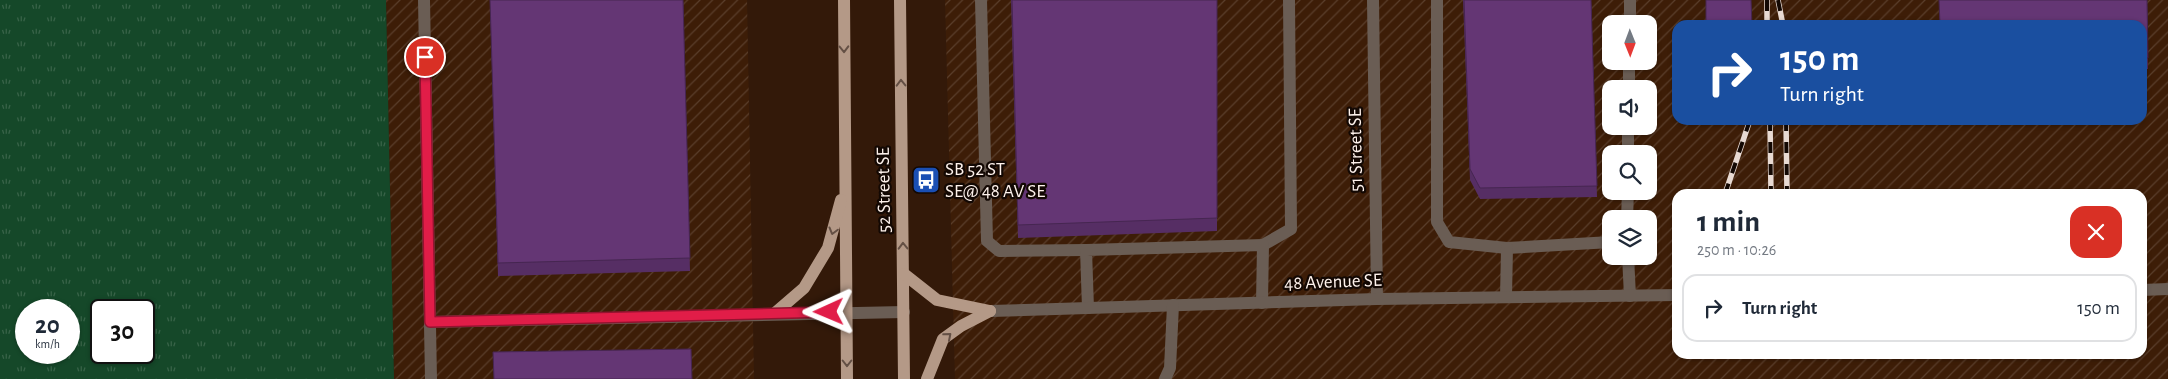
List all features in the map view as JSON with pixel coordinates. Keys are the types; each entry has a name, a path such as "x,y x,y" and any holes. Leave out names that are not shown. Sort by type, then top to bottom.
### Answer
{"main road":[{"name":"52 Street SE","path":"844,0 847,379"},
{"name":"52 Street SE","path":"900,0 904,379"},
{"path":"775,313 804,288 828,248 846,183"},
{"path":"904,274 937,300 990,311"},
{"path":"927,379 943,339 961,326 990,311"}],"street":[{"path":"424,0 431,379"},
{"path":"981,0 986,241 999,251 1264,245 1291,229 1288,0"},
{"name":"51 Street SE","path":"1373,0 1377,299"},
{"path":"1438,0 1437,222 1449,242 1506,248 1602,243"},
{"path":"1630,0 1630,15"},
{"path":"1262,302 1264,245"},
{"path":"1506,248 1506,297"},
{"path":"1086,250 1088,308"},
{"path":"1628,265 1630,296"},
{"path":"2147,290 2168,289"},
{"name":"48 Avenue SE","path":"990,311 1377,299 1672,295"},
{"path":"1165,379 1170,368 1173,305"},
{"path":"430,322 775,313 904,312"}],"shaded area":[{"path":"386,0 747,0 754,379 394,379"},
{"path":"945,0 2168,0 2168,379 955,379"}],"green space":[{"path":"0,0 386,0 394,379 0,379"}],"building":[{"path":"490,0 683,0 690,258 498,263"},
{"path":"1012,0 1217,0 1217,218 1018,225"},
{"path":"1464,0 1591,0 1597,186 1480,188 1470,169"},
{"path":"1706,0 1751,0 1752,20 1706,20"},
{"path":"1939,0 2147,0 2148,58 2147,20 1940,20"},
{"path":"691,349 692,379 494,379 493,352"}],"railway":[{"path":"1767,0 1767,20"},
{"path":"1778,0 1782,20"},
{"path":"1727,189 1748,125"},
{"path":"1770,125 1771,189"},
{"path":"1786,125 1787,189"}],"place":[{"name":"SB 52 ST SE@ 48 AV SE","path":"926,180"}],"route":[{"path":"425,57 430,322 829,312"}]}
